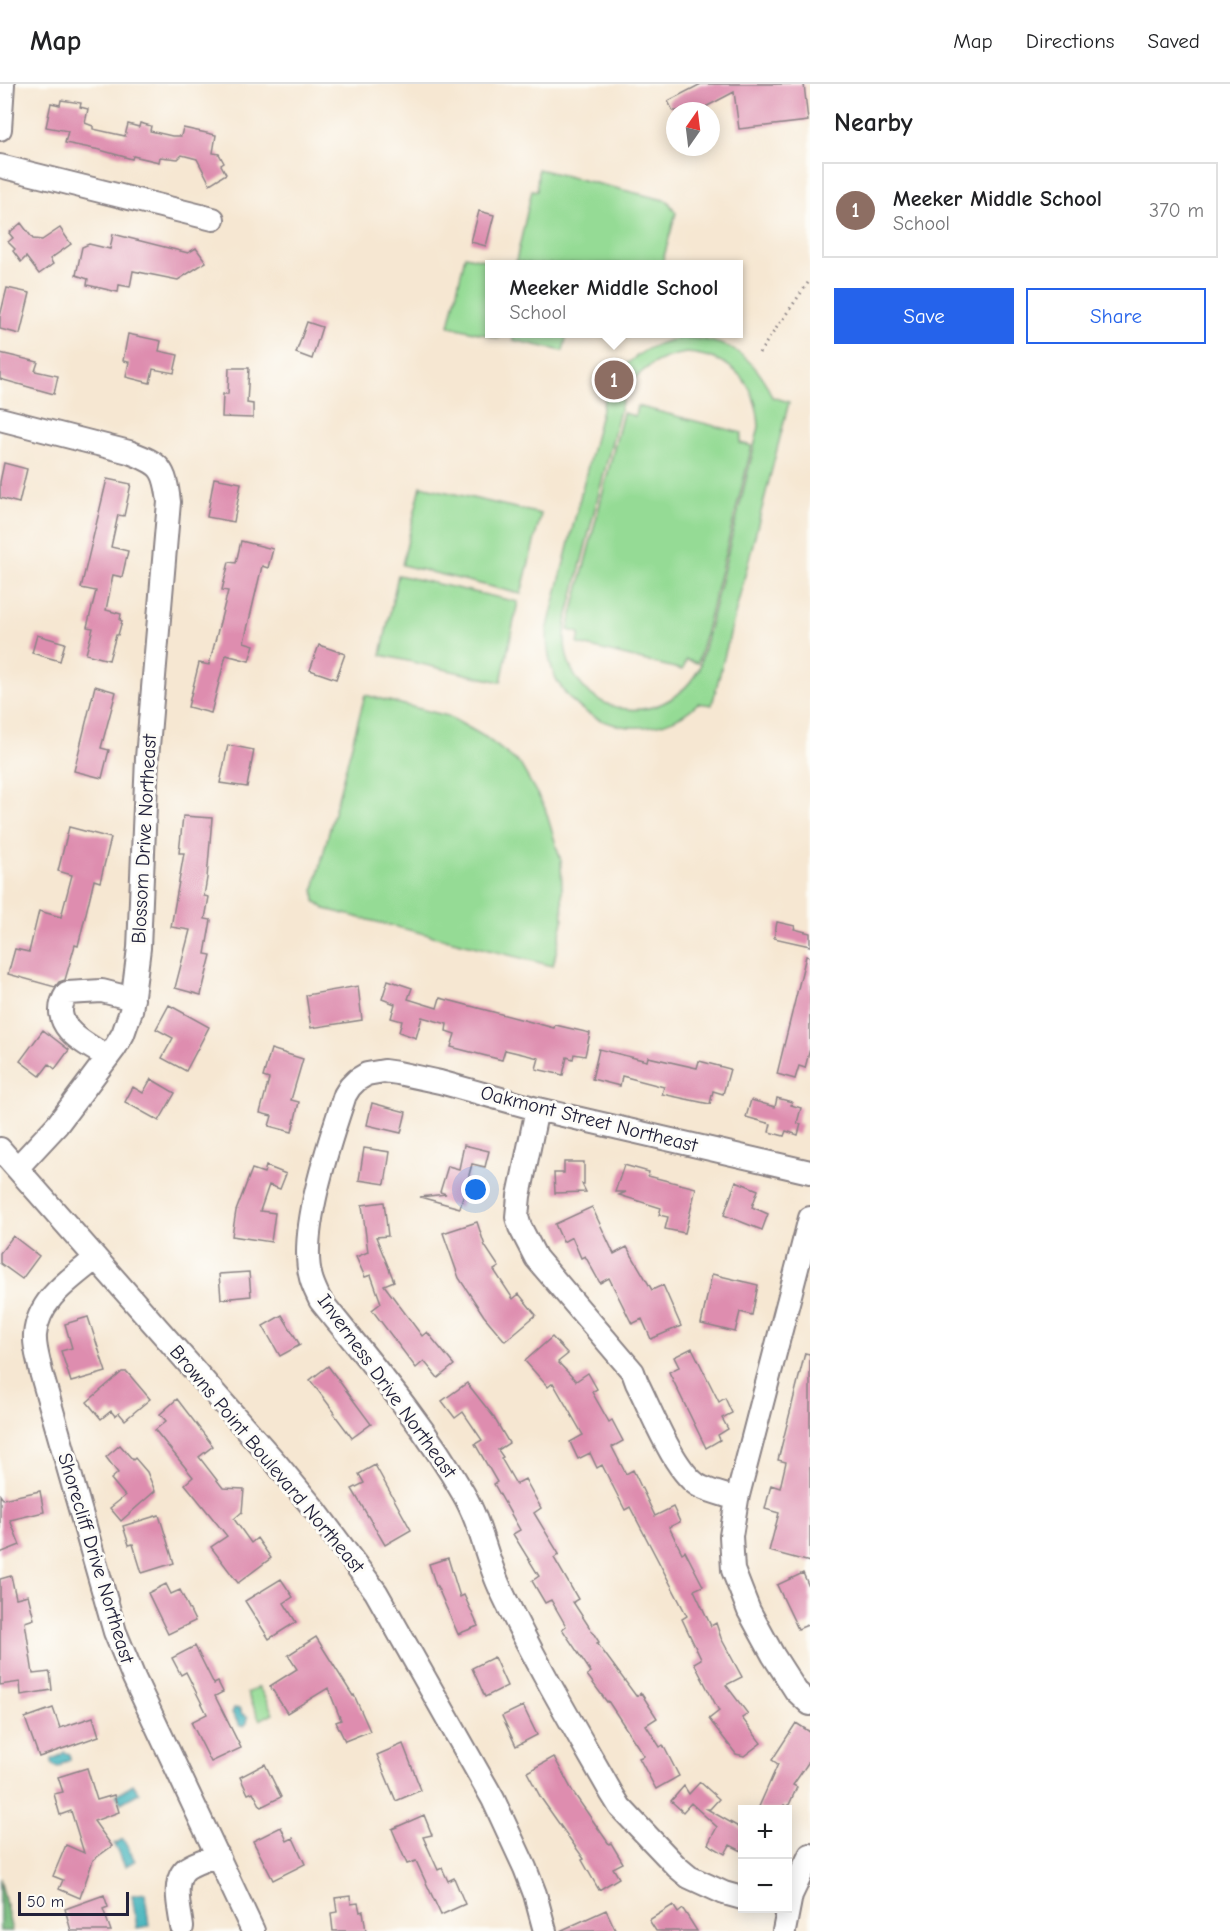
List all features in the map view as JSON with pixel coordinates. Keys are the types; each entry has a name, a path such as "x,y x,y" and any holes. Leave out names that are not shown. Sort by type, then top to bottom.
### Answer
{"street":[{"path":"0,129 3,84"},
{"path":"0,166 213,219"},
{"name":"Blossom Drive Northeast","path":"0,419 129,452 157,464 167,483 169,511 147,758 139,948 128,1022 108,1057 57,1125 17,1168"},
{"path":"108,1057 75,1037 68,1029 61,1013 63,999 67,993 95,990 133,999"},
{"name":"Oakmont Street Northeast","path":"367,1074 384,1071 440,1082 537,1109 810,1172"},
{"name":"Inverness Drive Northeast","path":"367,1074 350,1087 345,1095 317,1191 308,1253 311,1277 320,1300 412,1415 465,1495 500,1589 539,1665 620,1807 689,1877 738,1897"},
{"path":"537,1109 519,1196 517,1217 527,1242 536,1258 633,1372 636,1383 671,1453 684,1471 700,1487 737,1499"},
{"name":"Browns Point Boulevard Northeast","path":"0,1149 309,1503 376,1592 493,1799 536,1894 545,1931"},
{"path":"810,1218 737,1499 730,1536 733,1570 749,1611 796,1691 810,1704"},
{"name":"Shorecliff Drive Northeast","path":"96,1258 51,1296 40,1315 34,1338 41,1372 115,1632 134,1678 254,1931"},
{"path":"782,1917 810,1854"},
{"path":"182,1927 178,1884 181,1874 198,1862 218,1855"}],"path":[{"path":"759,353 810,280"}],"green space":[{"path":"538,169 668,201 676,213 663,260 516,260 532,190 537,191"},
{"path":"465,256 485,260 485,335 449,326"},
{"path":"513,338 566,338 563,351 513,340"},
{"path":"682,338 712,341 738,352 757,370 772,397 789,402 712,705 698,703 682,715 664,723 645,727 625,726 605,722 587,713 572,700 553,672 548,652 547,631 606,393 620,372 637,355 669,340","holes":["686,353 702,355 728,366 739,374 753,397 759,427 699,669 680,692 658,705 635,709 612,706 591,694 575,676 566,652 566,623 624,394 643,371 658,361"]},
{"path":"637,406 742,433 740,443 752,446 698,663 686,660 683,670 578,644 580,633 568,630 623,413 635,416"},
{"path":"421,486 541,514 521,594 402,565"},
{"path":"398,575 518,602 501,682 381,655"},
{"path":"365,695 448,716 485,737 520,764 545,808 561,861 563,921 553,966 325,909 315,901 314,889"},
{"path":"259,1687 273,1713 260,1720 247,1693"},
{"path":"0,1878 12,1931 0,1931"}],"water":[{"path":"234,1708 239,1708 242,1714 248,1717 244,1726 240,1726 232,1713"},
{"path":"64,1752 70,1754 70,1760 59,1767 54,1766 52,1759"},
{"path":"133,1784 139,1793 121,1803 116,1795"},
{"path":"123,1839 135,1861 125,1866 114,1844"},
{"path":"145,1893 149,1926 137,1928 132,1895"}],"building":[{"path":"701,84 804,84 808,121 739,129 734,92 715,102 668,101"},
{"path":"61,100 81,103 80,107 88,109 85,123 93,126 93,129 125,136 128,124 139,127 140,123 151,126 150,131 172,136 181,136 183,128 216,135 213,153 219,154 226,174 210,184 197,159 182,155 178,159 160,157 159,162 133,156 132,159 65,143 68,131 46,127 51,103 60,105"},
{"path":"479,211 494,215 486,246 471,242"},
{"path":"21,223 33,239 42,240 60,228 71,244 50,259 53,264 39,274 26,257 21,262 13,251 15,249 8,242 13,238 9,233"},
{"path":"113,234 188,253 196,248 206,262 178,280 133,271 130,287 119,285 118,292 87,285 88,279 76,275 82,247 89,244 110,249"},
{"path":"7,288 30,293 20,334 0,329 0,316"},
{"path":"307,322 322,327 312,359 296,353"},
{"path":"128,334 161,341 159,351 178,355 174,373 153,369 150,383 126,377 129,362 123,361"},
{"path":"0,353 38,362 35,371 58,376 54,394 0,379"},
{"path":"229,368 249,368 247,403 253,404 253,418 222,417 223,394 228,394"},
{"path":"4,463 27,469 19,503 0,498 0,482"},
{"path":"214,478 241,483 234,522 207,517"},
{"path":"107,479 131,484 124,516 118,515 111,547 128,551 122,577 113,575 106,610 121,614 120,620 122,621 109,660 86,654 93,628 87,627 96,591 81,588"},
{"path":"241,541 273,549 268,568 262,566 244,642 254,645 249,661 226,655 211,713 188,707 199,663 209,665 228,591 222,590 229,562 236,563"},
{"path":"37,635 65,643 60,661 32,653"},
{"path":"319,645 345,654 336,679 310,670"},
{"path":"95,686 116,692 101,748 109,750 102,778 74,771"},
{"path":"228,745 254,750 247,787 220,783"},
{"path":"183,816 212,818 204,896 209,897 205,919 211,920 205,954 211,955 201,995 175,988 190,930 171,927 184,853 179,853"},
{"path":"69,827 111,838 100,882 94,880 78,946 75,945 65,980 59,982 55,987 8,974 15,949 29,952 39,911 61,917 72,875 58,871"},
{"path":"777,922 795,926 794,929 810,933 810,946 774,938"},
{"path":"806,956 810,957 810,1049 805,1068 799,1066 795,1079 777,1074"},
{"path":"388,980 412,988 408,999 437,1008 440,998 554,1028 555,1025 590,1033 585,1056 574,1054 573,1059 567,1057 563,1075 536,1069 539,1058 505,1050 502,1060 451,1047 455,1034 446,1031 447,1024 422,1017 416,1038 399,1032 402,1021 391,1018 395,1004 382,999"},
{"path":"358,986 362,1020 311,1028 306,995"},
{"path":"169,1005 209,1027 186,1071 162,1058 173,1038 156,1029"},
{"path":"43,1030 69,1050 55,1069 49,1064 40,1076 20,1061"},
{"path":"271,1049 303,1059 291,1100 299,1102 292,1132 269,1126 272,1116 260,1113 269,1079 263,1077"},
{"path":"599,1049 647,1061 648,1057 697,1068 699,1061 730,1069 723,1094 713,1091 710,1104 662,1094 664,1087 622,1076 620,1086 592,1079"},
{"path":"151,1079 175,1093 159,1121 125,1102 133,1087 143,1093"},
{"path":"777,1098 792,1102 791,1105 801,1108 797,1123 801,1124 798,1135 786,1131 784,1136 769,1132 771,1124 746,1117 751,1100 775,1107"},
{"path":"372,1103 406,1112 401,1133 367,1125"},
{"path":"464,1145 489,1151 485,1167 472,1164 460,1208 420,1197 446,1194 440,1192 448,1166 459,1169"},
{"path":"364,1148 390,1152 385,1184 359,1180"},
{"path":"564,1162 584,1162 584,1184 582,1184 586,1192 555,1193 554,1173 564,1173"},
{"path":"624,1165 649,1172 648,1176 696,1188 685,1233 665,1229 668,1217 659,1215 661,1208 619,1195 626,1192 615,1192"},
{"path":"266,1166 286,1174 280,1189 269,1185 260,1211 275,1213 271,1242 232,1236 236,1211 252,1169 264,1173"},
{"path":"736,1181 758,1190 752,1207 768,1214 762,1230 724,1215"},
{"path":"384,1202 388,1236 376,1237 394,1281 384,1285 422,1336 427,1332 454,1365 438,1378 424,1361 416,1368 372,1310 381,1303 371,1275 365,1277 356,1257 368,1252 362,1205"},
{"path":"592,1207 614,1254 627,1247 652,1290 663,1285 681,1326 651,1339 642,1319 632,1324 609,1278 600,1283 585,1256 581,1258 572,1237 563,1242 555,1224"},
{"path":"477,1222 485,1246 499,1267 494,1270 513,1299 519,1294 536,1315 505,1341 484,1316 459,1278 443,1233"},
{"path":"13,1236 39,1256 22,1279 0,1263 0,1253"},
{"path":"249,1272 251,1296 221,1299 219,1274"},
{"path":"712,1274 758,1285 752,1315 740,1312 735,1332 701,1324"},
{"path":"282,1315 300,1345 280,1356 263,1326"},
{"path":"88,1317 106,1372 71,1382 61,1351 72,1348 65,1324"},
{"path":"552,1337 568,1354 558,1362 576,1381 588,1373 597,1389 592,1392 609,1422 612,1420 623,1441 612,1447 626,1474 633,1470 655,1516 673,1507 680,1522 669,1527 682,1553 685,1551 703,1586 694,1590 711,1626 716,1623 721,1638 742,1677 726,1685 748,1714 742,1718 761,1743 744,1756 736,1754 709,1719 719,1711 694,1663 701,1659 682,1619 687,1616 630,1507 625,1510 602,1465 597,1468 590,1453 578,1459 570,1442 583,1435 553,1383 548,1387 525,1361"},
{"path":"692,1348 719,1402 725,1398 732,1413 722,1418 728,1429 718,1435 720,1440 706,1448 669,1372 679,1367 674,1357"},
{"path":"805,1353 810,1354 810,1562 769,1551 779,1513 765,1509 771,1485 780,1488 786,1462 778,1460"},
{"path":"328,1366 371,1424 352,1438 310,1380"},
{"path":"122,1372 127,1372 150,1399 125,1420 119,1413 115,1416 111,1411 101,1419 87,1402"},
{"path":"467,1383 493,1416 509,1443 498,1450 516,1484 525,1479 541,1508 534,1513 559,1554 554,1558 578,1599 573,1602 599,1642 597,1643 636,1696 641,1693 657,1718 646,1725 660,1747 663,1745 679,1776 656,1789 639,1758 644,1756 608,1701 587,1675 591,1672 562,1629 566,1626 551,1600 545,1603 532,1581 539,1576 513,1534 520,1530 494,1484 497,1482 475,1444 482,1440 463,1412 455,1418 442,1401"},
{"path":"177,1399 213,1446 199,1457 223,1488 244,1489 242,1512 234,1519 251,1543 257,1538 271,1558 238,1583 211,1547 227,1536 185,1484 193,1477 155,1430 166,1421 160,1414"},
{"path":"120,1445 147,1472 155,1491 121,1521 110,1508 125,1496 111,1479 118,1473 106,1457"},
{"path":"375,1465 411,1530 385,1545 352,1489 364,1483 359,1474"},
{"path":"40,1491 44,1512 10,1520 20,1545 0,1553 0,1495 3,1499"},
{"path":"159,1515 174,1563 142,1573 133,1544 129,1545 123,1526"},
{"path":"448,1558 460,1597 464,1595 478,1626 458,1634 436,1586 429,1564"},
{"path":"803,1573 810,1589 810,1624 798,1629 777,1585"},
{"path":"11,1576 16,1598 28,1595 34,1619 25,1622 33,1674 50,1672 52,1690 21,1695 20,1682 0,1685 0,1579"},
{"path":"281,1579 293,1597 284,1603 296,1622 269,1639 245,1601"},
{"path":"166,1584 171,1594 180,1590 195,1621 168,1634 148,1593"},
{"path":"316,1637 354,1695 370,1731 345,1741 336,1722 341,1720 328,1688 287,1713 270,1686 297,1669 288,1655"},
{"path":"195,1646 214,1684 218,1682 223,1692 215,1696 241,1748 211,1762 191,1722 207,1714 186,1672 181,1675 172,1658"},
{"path":"494,1657 507,1686 485,1697 472,1668"},
{"path":"523,1706 537,1735 516,1746 502,1716"},
{"path":"53,1708 60,1728 93,1717 99,1736 39,1757 25,1718"},
{"path":"796,1723 810,1732 810,1760 793,1785 797,1787 789,1805 760,1805 778,1764 772,1760"},
{"path":"403,1744 421,1790 396,1801 377,1755"},
{"path":"554,1757 573,1792 623,1863 613,1868 619,1878 599,1890 582,1860 584,1859 541,1798 527,1772"},
{"path":"265,1764 281,1797 261,1807 253,1792 248,1794 240,1777"},
{"path":"87,1768 97,1800 114,1795 119,1812 94,1821 112,1846 93,1860 80,1898 59,1889 63,1880 53,1876 66,1845 84,1853 71,1811 60,1815 54,1794 63,1792 58,1777"},
{"path":"700,1782 719,1799 710,1809 707,1809 738,1827 738,1849 730,1845 725,1854 708,1844 717,1827 691,1803 683,1812 671,1801 684,1786 689,1794"},
{"path":"424,1815 432,1835 423,1837 438,1870 442,1868 448,1881 454,1878 465,1904 441,1915 416,1861 407,1864 392,1829"},
{"path":"281,1827 287,1841 293,1838 305,1864 273,1880 253,1841"},
{"path":"104,1895 108,1907 103,1909 111,1931 71,1931 65,1909"},
{"path":"350,1896 351,1904 358,1903 360,1912 363,1911 366,1931 333,1931 331,1913 337,1912 335,1898"},
{"path":"673,1905 678,1913 683,1909 697,1931 656,1931 649,1920"},
{"path":"606,1910 616,1931 560,1931"}],"place":[{"name":"Meeker Middle School","path":"614,380"}]}
